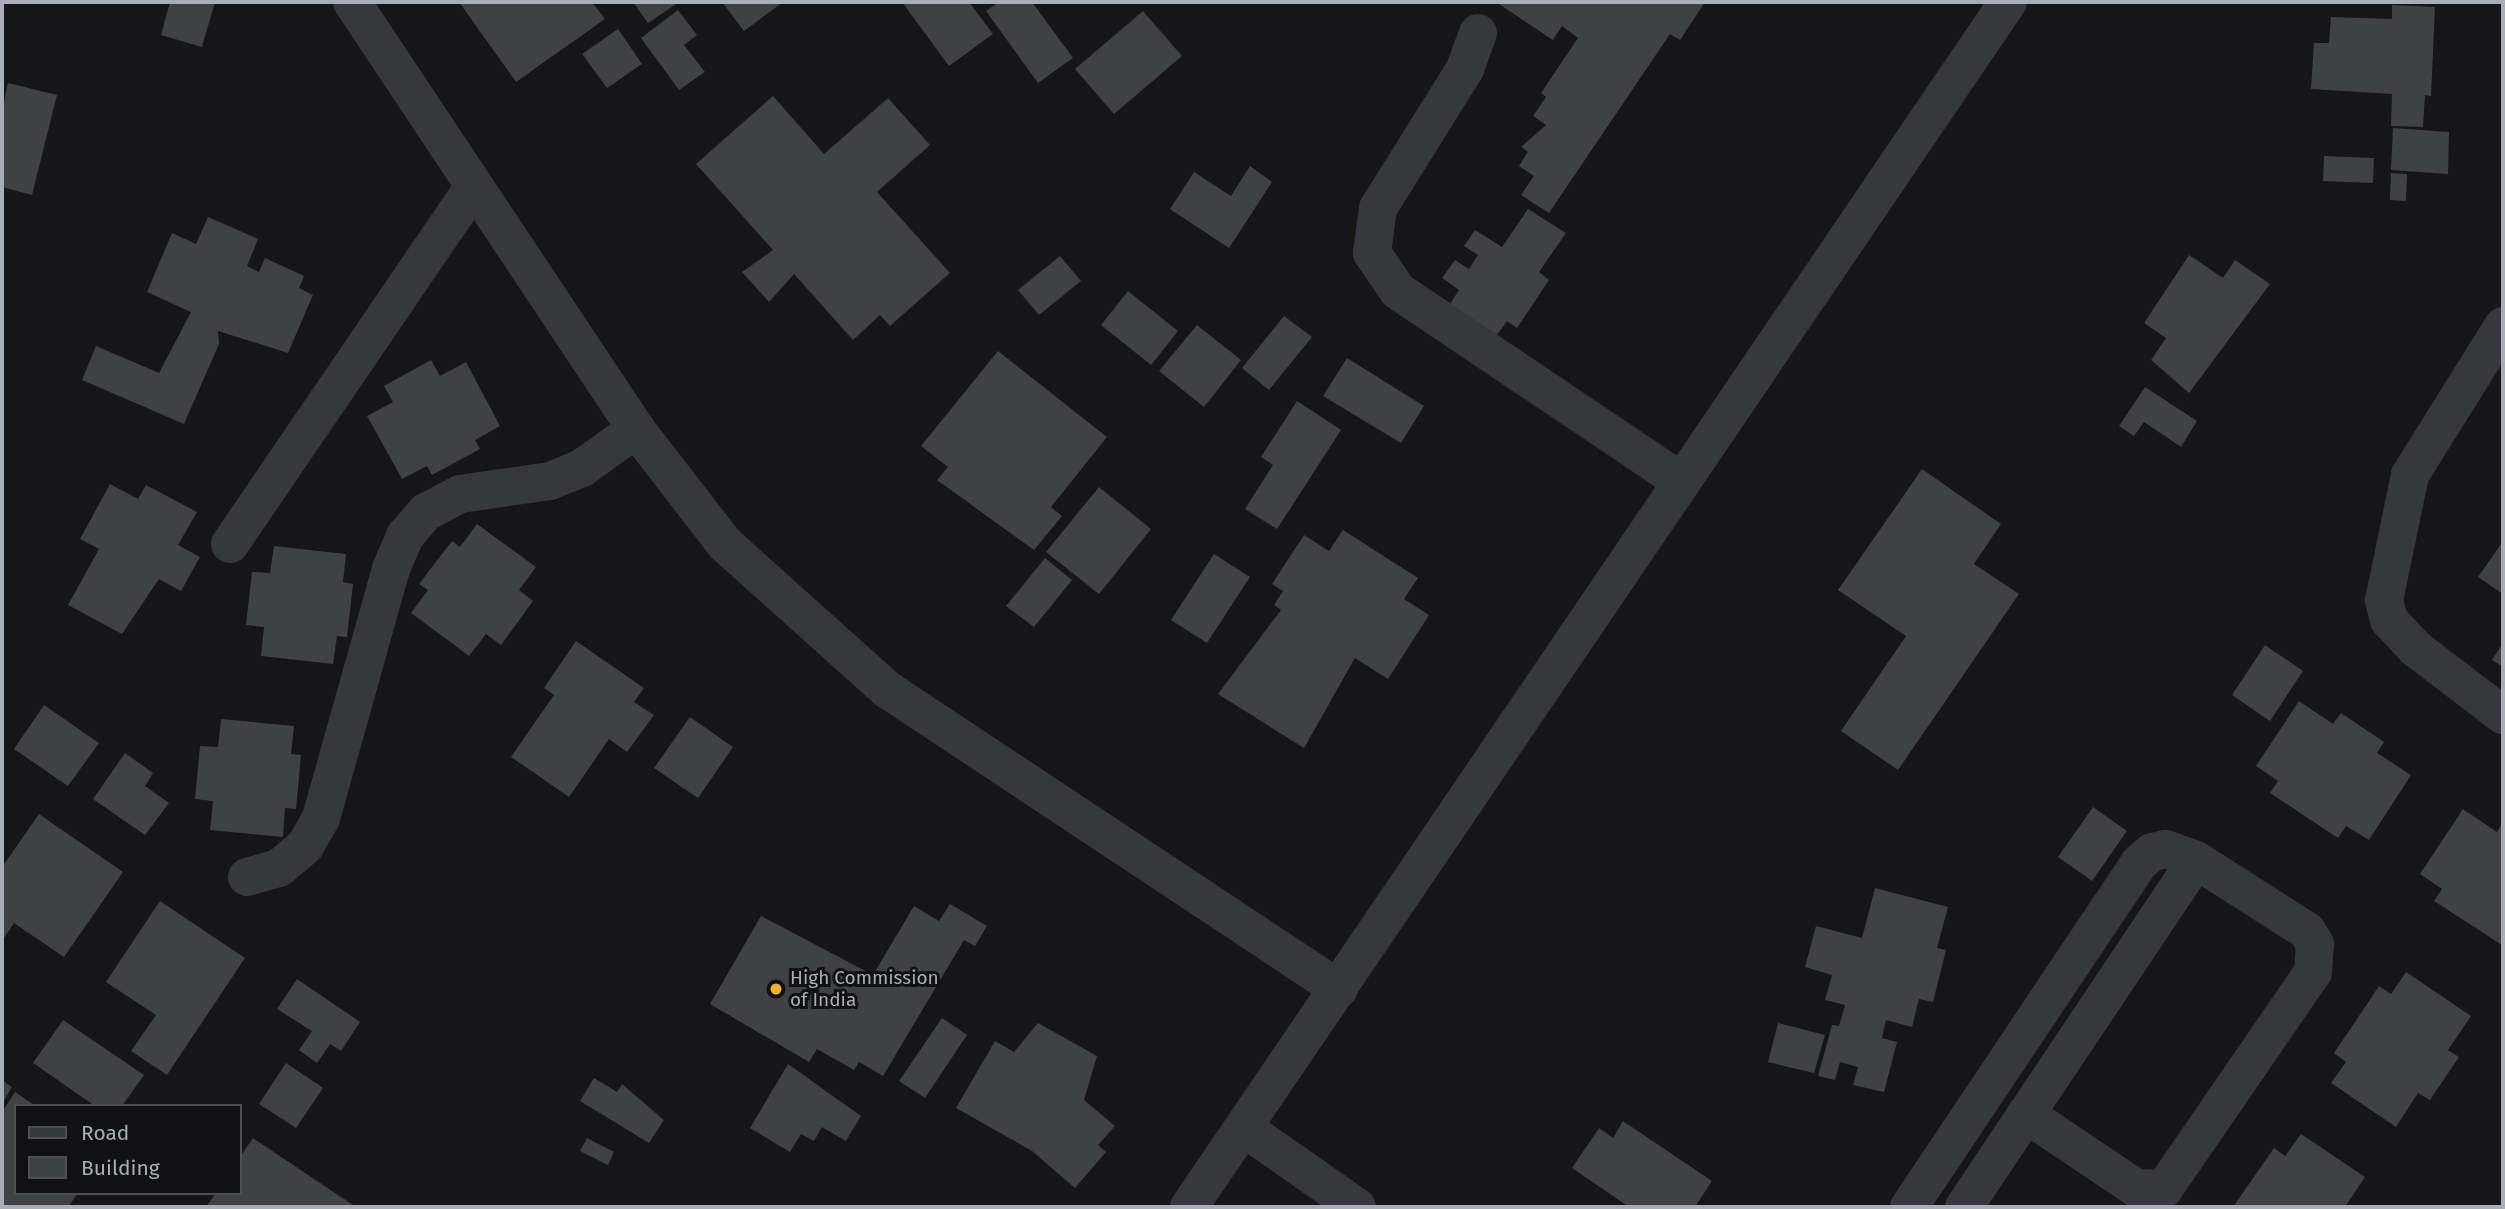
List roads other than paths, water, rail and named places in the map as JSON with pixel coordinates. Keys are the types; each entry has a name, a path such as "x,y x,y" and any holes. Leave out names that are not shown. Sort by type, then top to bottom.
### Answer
{"street":[{"path":"352,2 636,429 725,544 888,690 1339,989"},
{"path":"1189,1207 2008,2"},
{"path":"1478,33 1465,69 1378,208 1372,254 1398,291 1682,482"},
{"path":"229,544 474,186"},
{"path":"2503,326 2410,475 2384,600 2389,620 2415,648 2503,715"},
{"path":"247,877 279,867 305,846 321,818 391,569 405,536 426,512 460,494 550,481 582,468 636,429"},
{"path":"1909,1207 2138,863 2166,849 2196,859 2307,931 2317,957 2173,1181 2150,1193 2136,1188 2026,1114"},
{"path":"1964,1207 2196,859"},
{"path":"1244,1128 1357,1207"}],"place":[{"name":"High Commission of India","path":"776,989"}]}
